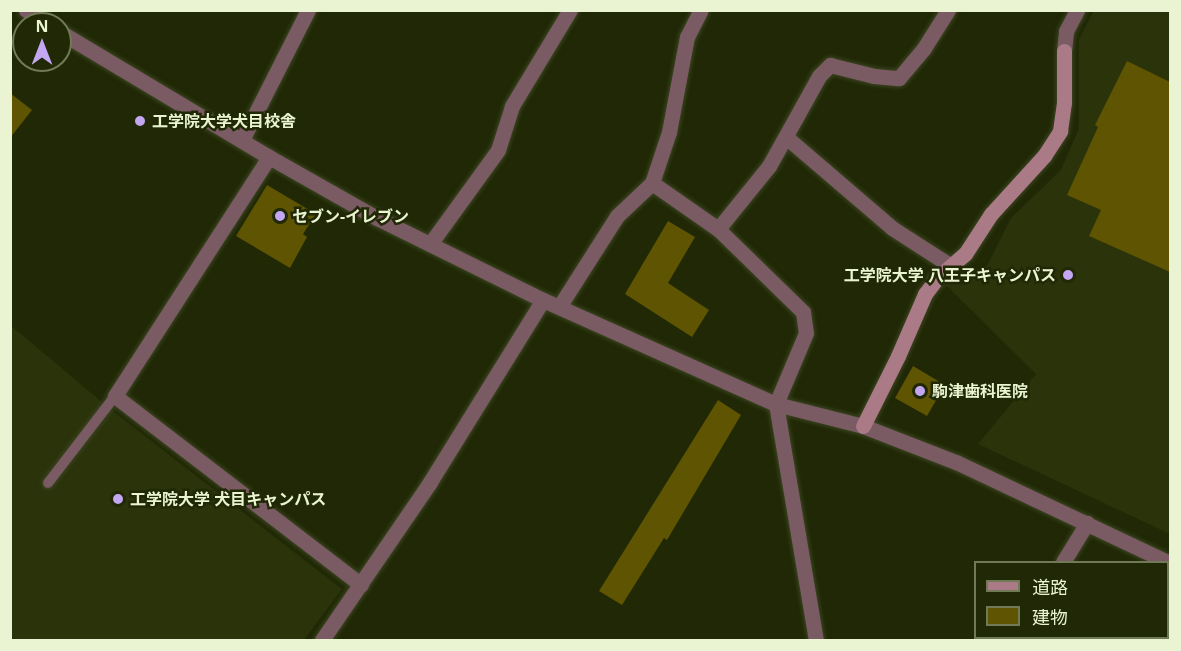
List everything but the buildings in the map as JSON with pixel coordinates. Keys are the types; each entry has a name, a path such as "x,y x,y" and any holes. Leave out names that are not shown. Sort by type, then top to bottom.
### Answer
{"street":[{"path":"242,140 308,10"},
{"path":"430,244 498,150 512,106 570,10"},
{"path":"559,308 617,216 652,183 669,132 687,37 701,10"},
{"path":"717,229 769,166 819,76 830,65 874,76 899,78 924,48 948,10"},
{"path":"863,426 898,356 925,294 964,254 991,214 1044,156 1060,131 1064,103 1066,31 1077,10"},
{"path":"72,39 269,157 377,218 559,308 776,404 863,426 956,462 1166,561"},
{"path":"786,137 892,228 951,266"},
{"path":"269,157 116,396 361,585"},
{"path":"652,183 717,229 803,312 806,333 776,404 816,640"},
{"path":"322,640 430,482 543,300"},
{"path":"1065,561 1087,523"}],"lane":[{"path":"48,483 116,396"}],"shaded area":[{"name":"工学院大学 八王子キャンパス","path":"1094,10 1170,11 1170,534 978,444 1036,374 946,285 987,266 1011,218 1061,170 1079,129 1079,39"},
{"name":"工学院大学 犬目キャンパス","path":"10,325 109,408 342,589 304,640 11,640"}],"place":[{"name":"工学院大学犬目校舎","path":"140,121"},
{"name":"セブン-イレブン","path":"280,216"},
{"name":"工学院大学 八王子キャンパス","path":"1068,275"},
{"name":"駒津歯科医院","path":"920,391"},
{"name":"工学院大学 犬目キャンパス","path":"118,499"}]}
